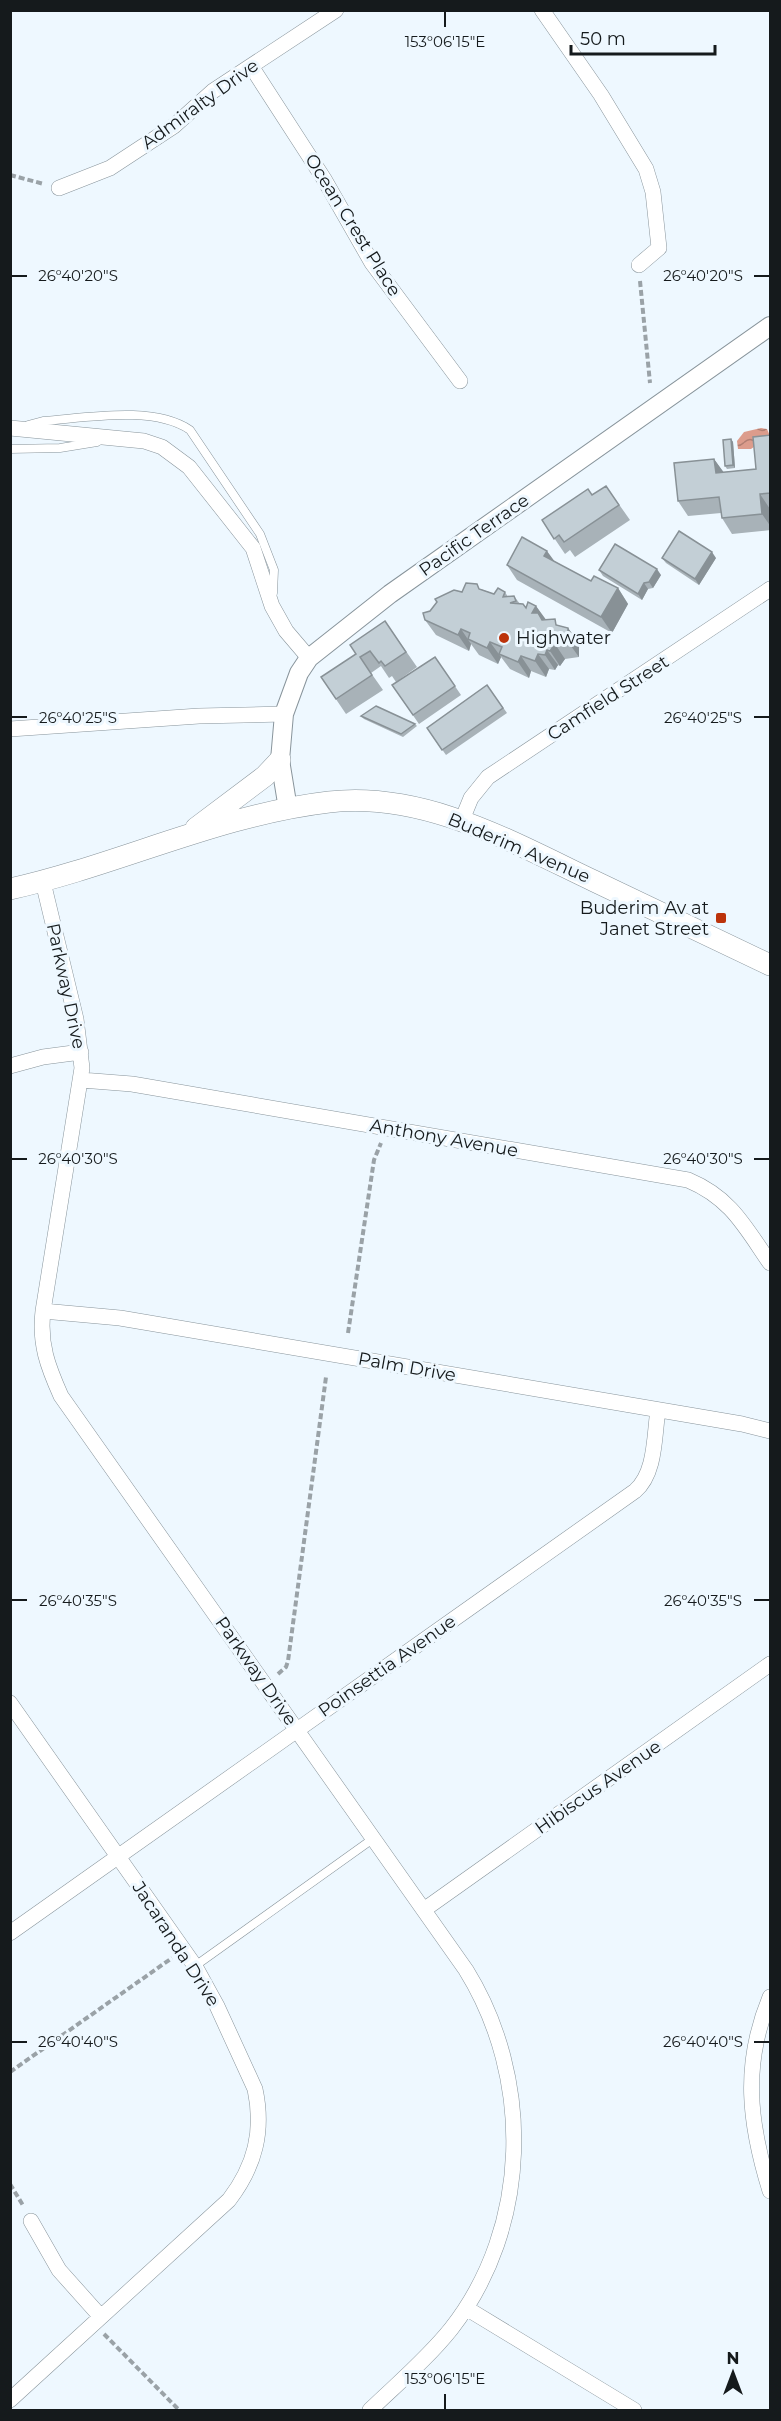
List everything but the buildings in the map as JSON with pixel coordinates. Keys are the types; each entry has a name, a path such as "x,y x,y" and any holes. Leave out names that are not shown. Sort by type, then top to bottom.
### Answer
{"main road":[{"path":"191,832 265,776 280,760"},
{"name":"Buderim Avenue","path":"10,889 43,882 191,832 288,808 368,800 397,802 462,820 771,965"}],"street":[{"name":"Admiralty Drive","path":"58,188 110,168 174,126 213,91 336,10"},
{"path":"542,10 602,95 646,169 653,192 659,248 639,265"},
{"name":"Ocean Crest Place","path":"251,66 324,179 372,263 460,381"},
{"name":"Pacific Terrace","path":"288,808 280,760 284,714 299,673 309,658 390,594 771,326"},
{"path":"13,429 144,441 162,447 189,467 253,548 272,606 286,631 309,658"},
{"name":"Camfield Street","path":"462,820 471,798 488,777 771,589"},
{"path":"10,729 199,716 284,714"},
{"name":"Parkway Drive","path":"43,882 76,1019 81,1052 81,1080 42,1311 42,1348 61,1396 425,1910 482,1996 505,2058 512,2095 514,2149 510,2190 493,2252 482,2280 466,2308 430,2352 370,2410"},
{"path":"10,1066 43,1057 81,1052"},
{"name":"Anthony Avenue","path":"81,1080 132,1084 688,1180 712,1191 724,1201 771,1263"},
{"name":"Palm Drive","path":"42,1311 120,1318 742,1424 771,1431"},
{"name":"Poinsettia Avenue","path":"10,1933 639,1487 649,1469 658,1410"},
{"name":"Hibiscus Avenue","path":"425,1910 771,1664"},
{"name":"Jacaranda Drive","path":"10,1703 195,1966 217,2006 255,2089 259,2107 259,2131 253,2159 245,2179 229,2200 10,2400"},
{"path":"771,1997 757,2038 751,2083 755,2136 771,2191"},
{"path":"31,2221 59,2270 97,2320"},
{"path":"466,2308 634,2410"}],"lane":[{"path":"13,429 42,421 141,416 170,418 185,426 221,474 260,534 274,570 272,606"},
{"path":"10,449 60,448 117,439"},
{"path":"195,1966 374,1838"}],"path":[{"path":"10,175 58,188"},
{"path":"639,265 650,383"},
{"path":"348,1333 374,1160 387,1128"},
{"path":"278,1674 288,1662 326,1377"},
{"path":"10,2072 183,1949"},
{"path":"10,2184 31,2221"},
{"path":"97,2320 179,2410"}],"water":[{"path":"767,429 770,436 751,449 738,449 737,441 744,432"}],"place":[{"name":"Highwater","path":"504,638"},
{"name":"Buderim Av at Janet Street","path":"721,918"}]}
